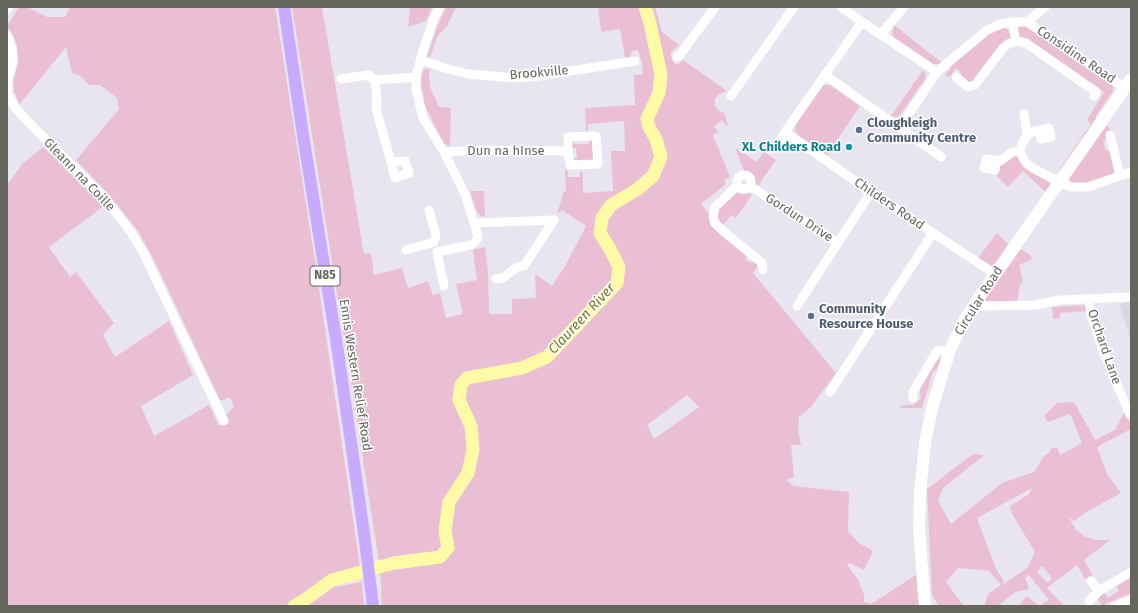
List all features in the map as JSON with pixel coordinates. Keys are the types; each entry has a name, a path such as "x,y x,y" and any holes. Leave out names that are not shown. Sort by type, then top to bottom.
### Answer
{"main road":[{"name":"Ennis Western Relief Road","path":"284,7 364,534 373,606"},
{"name":"Circular Road","path":"925,606 919,529 923,456 932,408 950,350 965,319 976,302 1128,83"}],"street":[{"name":"Dun na hInse","path":"437,252 470,245 476,241 478,236 465,194 444,152 423,118 416,89 416,77 424,47 435,16 440,7"},
{"path":"678,57 715,7"},
{"path":"731,96 794,7"},
{"path":"841,7 937,72"},
{"path":"881,34 904,7"},
{"name":"Considine Road","path":"1027,22 1045,7"},
{"path":"774,148 862,22"},
{"name":"Considine Road","path":"1012,22 1016,41"},
{"name":"Considine Road","path":"900,127 937,72 987,30 1001,24 1027,22 1128,83"},
{"name":"Gleann na Coille","path":"7,36 12,48 13,61 8,80 8,95 14,106 28,122 102,195 131,232 143,252 223,408 224,421"},
{"name":"Considine Road","path":"956,77 968,86 975,85 1003,48 1016,41 1026,43 1096,92 1094,96"},
{"name":"Brookville","path":"421,60 468,74 516,78 635,62"},
{"path":"825,75 941,157"},
{"path":"341,79 368,76 375,80 416,77"},
{"path":"375,80 377,98 376,108 391,162"},
{"path":"1024,114 1027,133 1020,151 1027,164 1059,182 1072,187 1088,187 1131,172"},
{"path":"1027,133 1039,130"},
{"name":"Childers Road","path":"785,132 871,192 995,274"},
{"path":"1110,134 1120,175"},
{"path":"596,136 598,164 570,165 568,151 568,137 596,136"},
{"name":"Dun na hInse","path":"444,152 481,150 568,151"},
{"path":"996,160 1000,161 1013,152 1020,151"},
{"name":"Gordun Drive","path":"744,174 751,179 750,186 745,189 741,188 738,185 738,178 744,174"},
{"path":"738,185 714,207 713,217 715,223 722,231 762,263 763,270"},
{"name":"Gordun Drive","path":"750,186 838,243 871,192"},
{"path":"429,210 436,235 434,242 444,286"},
{"path":"474,222 554,220 524,266 517,267 503,278 496,279"},
{"path":"830,392 933,233"},
{"path":"406,250 434,242"},
{"path":"797,306 838,243"},
{"name":"Orchard Lane","path":"976,302 983,306 1035,305 1060,300 1089,300 1131,297"},
{"name":"Orchard Lane","path":"1089,300 1091,315 1105,356 1130,415"},
{"path":"913,398 913,392 937,352 950,350"},
{"path":"1089,601 1099,592 1131,572"},
{"path":"1091,581 1099,592"},
{"path":"1116,606 1131,600"}],"shaded area":[{"path":"19,7 27,7 47,17 65,17 70,7 275,7 315,261 360,567 328,575 317,583 317,593 329,588 362,582 364,606 7,606 7,185 23,163 43,147 104,206 49,247 70,277 76,272 114,323 103,335 115,357 169,321 193,375 141,406 154,436 209,405 219,426 229,421 226,415 234,406 229,397 220,400 156,264 138,231 111,197 76,160 119,109 117,98 100,85 89,85 81,76 72,73 66,47 20,104 14,92 13,82 18,63 17,47 14,37 7,26"},
{"path":"292,7 322,7 364,254 371,253 374,275 402,268 408,288 428,281 433,295 440,293 446,318 463,314 456,284 477,280 473,250 485,247 488,271 489,314 512,314 512,299 536,298 535,274 552,286 565,266 586,226 562,210 557,214 564,191 566,191 565,170 568,171 568,177 580,177 580,171 583,172 583,193 613,191 611,151 625,151 624,121 588,124 588,131 586,130 585,108 635,105 634,75 643,74 642,63 638,50 632,51 630,57 625,58 620,29 601,32 598,7 655,7 662,32 679,45 671,52 673,62 679,64 683,60 727,91 718,95 715,99 715,106 719,111 724,113 728,125 726,126 722,120 714,126 718,132 713,135 730,177 725,179 725,185 701,204 709,214 711,225 748,254 745,259 750,263 754,259 758,265 753,273 836,373 811,407 799,417 798,431 801,445 791,445 794,477 787,480 793,486 849,492 848,531 859,543 873,551 864,570 850,563 847,565 858,579 864,595 864,602 871,604 916,575 919,606 382,606 380,572 414,567 413,554 402,555 379,562","holes":["687,395 699,407 654,439 647,425"]},
{"path":"410,7 432,7 426,21 408,27"},
{"path":"446,7 456,7 447,26 437,37 430,58 427,57 437,27"},
{"path":"894,25 941,62 939,64 933,64 894,37 892,33"},
{"path":"1020,26 1026,26 1110,83 1113,87 1113,91 1096,116 1096,122 1061,170 1060,169 1091,124 1087,120 1104,92 1029,40 1019,37 1017,31"},
{"path":"1005,27 1010,32 1011,38 975,81 969,84 960,77 961,72 956,68 951,76 949,77 945,75 951,68 950,66 988,35"},
{"path":"424,69 430,69 430,87 439,107 451,108 450,146 444,144 425,106 421,83 422,72"},
{"path":"923,70 926,75 925,79 898,117 891,116"},
{"path":"830,85 860,106 827,155 799,136 795,128 796,124 822,86"},
{"path":"1107,125 1110,130 1106,132 1108,138 1103,140 1106,151 1111,150 1115,173 1104,179 1078,185 1070,182 1069,178"},
{"path":"588,138 592,139 593,160 573,161 571,159 577,158 576,148 570,148 571,140 574,139 574,144 589,144"},
{"path":"735,148 757,162 764,152 776,160 758,186 755,184 754,175 749,171 744,171"},
{"path":"1017,155 1050,183 1051,186 1047,193 1023,171 1008,187 997,176 999,166 1012,156"},
{"path":"470,191 484,191 485,217 481,216 477,212"},
{"path":"736,192 741,194 749,193 752,195 736,218 731,215 722,227 718,222 716,212 718,208"},
{"path":"997,233 1008,244 995,264 992,266 978,258"},
{"path":"1021,249 1030,255 1032,259 1019,265 1023,281 1020,285 1017,302 986,301 985,298"},
{"path":"1131,302 1131,341 1119,304"},
{"path":"1087,305 1088,311 1060,313 1060,318 1053,319 1052,307"},
{"path":"942,356 937,369 933,372 922,408 899,408 902,405 913,405 918,401 921,397 919,388 935,363"},
{"path":"1074,402 1095,440 1115,430 1125,412 1131,424 1131,429 1097,447 1107,474 1121,493 1088,511 1074,521 1069,517 1076,530 1084,536 1096,540 1110,540 1084,560 1093,575 1085,579 1077,565 1047,588 1064,606 1039,606 1049,600 1029,575 1025,578 1029,589 1015,592 998,606 984,606 988,594 1001,585 989,571 958,568 946,582 964,606 939,606 932,595 927,489 973,454 984,455 943,488 938,501 951,524 1002,483 1034,472 1044,456 1049,453 1052,448 1057,447 1060,455 1082,443 1070,414 1048,422 1044,416 1057,403","holes":["1032,488 1029,494 1010,506 1011,512 1035,552 1027,568 1002,585 1004,581 996,569 977,518","1042,566 1052,578 1048,583 1037,572"]},
{"path":"1131,577 1131,593 1105,604 1105,606 1100,606 1101,604 1098,600 1102,594 1105,594 1108,598 1119,591 1116,586"},
{"path":"1027,596 1039,606 1018,606"}],"waterway":[{"name":"Claureen River","path":"294,606 332,580 394,563 440,557 448,548 445,531 449,502 468,473 473,450 471,426 459,400 461,385 467,378 522,368 547,357 617,283 619,267 600,233 602,218 611,205 638,189 653,176 661,157 656,139 649,127 647,119 659,93 661,75 650,23 645,7"}],"place":[{"name":"Cloughleigh Community Centre","path":"859,130"},
{"name":"XL Childers Road","path":"849,147"},
{"name":"Community Resource House","path":"811,316"}]}
